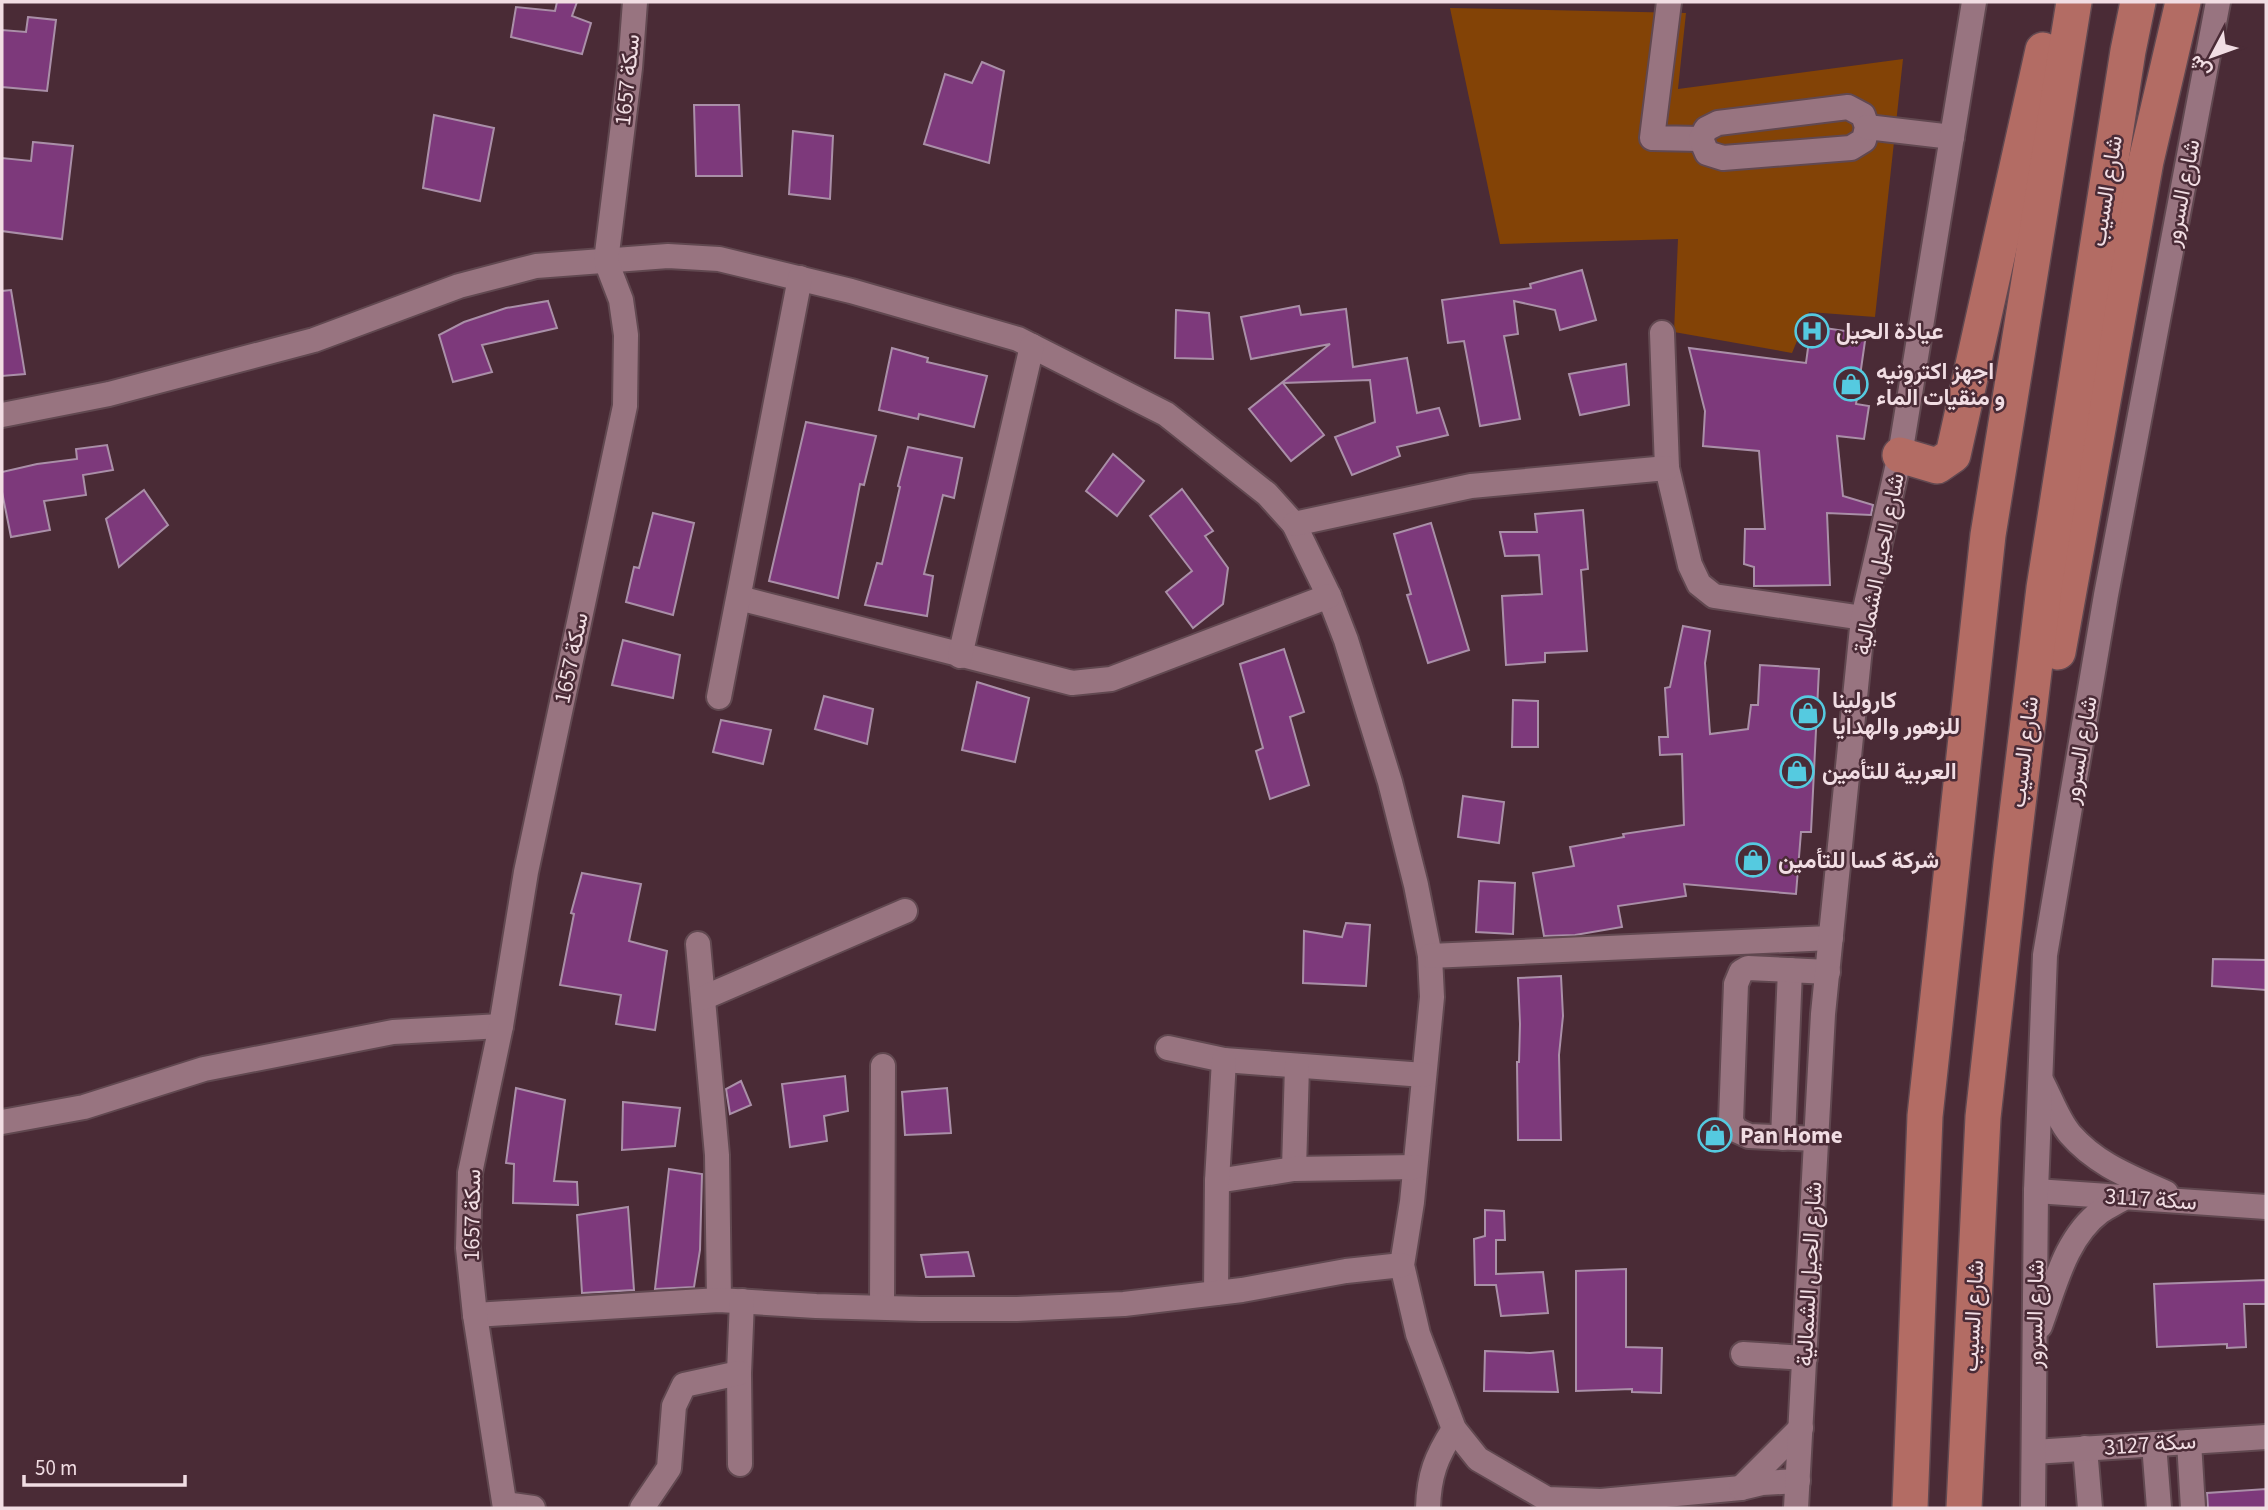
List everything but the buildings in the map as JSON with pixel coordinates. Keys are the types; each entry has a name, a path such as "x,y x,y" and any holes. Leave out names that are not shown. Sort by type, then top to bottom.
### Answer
{"highway":[{"path":"1900,455 1937,466 1953,455 1984,326 2054,2"},
{"path":"1910,1508 1925,1116 1986,549 2074,2"},
{"name":"شارع السيب","path":"1964,1508 1983,1117 2011,863 2044,588 2128,51 2138,2"},
{"path":"2011,863 2026,833 2146,161 2183,2"}],"street":[{"name":"سكة 1657","path":"505,1506 475,1315 468,1248 470,1173 500,1026 526,872 625,406 626,335 621,300 606,261 630,68 635,2"},
{"path":"1669,2 1652,138 1701,139"},
{"name":"شارع الحيل الشمالية","path":"1797,1496 1828,972 1863,618 1900,455 1974,2"},
{"name":"شارع السرور","path":"2033,1508 2036,1191 2045,956 2109,581 2218,2"},
{"path":"1848,107 1863,115 1867,127 1864,140 1851,148 1723,158 1707,153 1701,139 1706,129 1718,123 1848,107"},
{"path":"1867,127 1952,137"},
{"path":"2,415 108,394 314,340 459,286 536,266 668,256 719,259 800,278 1018,339 1166,414 1267,494 1294,524 1329,596 1346,640 1390,782 1416,885 1430,956 1432,997 1402,1265 1418,1334 1454,1429 1478,1459 1547,1499 1572,1504 1734,1499 1762,1483 1797,1496"},
{"path":"719,697 800,278"},
{"path":"1662,333 1667,468 1690,565 1699,584 1714,596 1863,618"},
{"path":"960,656 1032,346"},
{"path":"1294,524 1471,486 1667,468"},
{"path":"739,598 1072,683 1111,679 1329,596"},
{"path":"703,998 905,911"},
{"path":"1430,956 1831,938"},
{"path":"698,944 739,1373 740,1464"},
{"path":"1817,1139 1749,1136 1737,1130 1731,1121 1736,984 1741,972 1748,968 1828,972"},
{"path":"1783,1138 1790,970"},
{"path":"2,1122 84,1107 204,1069 393,1032 500,1026"},
{"path":"1168,1048 1224,1060 1424,1075"},
{"path":"1216,1293 1217,1181 1224,1060"},
{"path":"882,1307 883,1066"},
{"path":"1294,1169 1297,1066"},
{"path":"2040,1079 2069,1133 2095,1158 2131,1179 2183,1201"},
{"path":"1217,1181 1294,1169 1415,1167"},
{"name":"سكة 3117","path":"2036,1191 2266,1207"},
{"path":"2035,1339 2068,1251 2082,1230 2101,1211 2125,1197"},
{"path":"475,1315 731,1301 882,1307 1030,1308 1124,1304 1402,1265"},
{"path":"1743,1354 1805,1357"},
{"path":"642,1508 669,1468 674,1406 684,1385 739,1373"},
{"path":"1734,1499 1801,1428"},
{"path":"1428,1508 1429,1485 1438,1455 1454,1429"},
{"name":"سكة 3127","path":"2034,1452 2266,1437"},
{"path":"2189,1442 2193,1508"},
{"path":"2154,1444 2159,1508"},
{"path":"2085,1448 2090,1508"},
{"path":"505,1506 533,1508"}],"shaded area":[{"path":"1450,8 1686,13 1678,89 1903,59 1875,317 1809,312 1792,353 1674,332 1678,239 1500,244"}],"place":[{"name":"عيادة الحيل","path":"1812,331"},
{"name":"اجهز اكترونيه و منقيات الماء","path":"1851,384"},
{"name":"كارولينا للزهور والهدايا","path":"1808,713"},
{"name":"العربية للتأمين","path":"1797,771"},
{"name":"شركة كسا للتأمين","path":"1753,860"},
{"name":"Pan Home","path":"1715,1135"}]}
